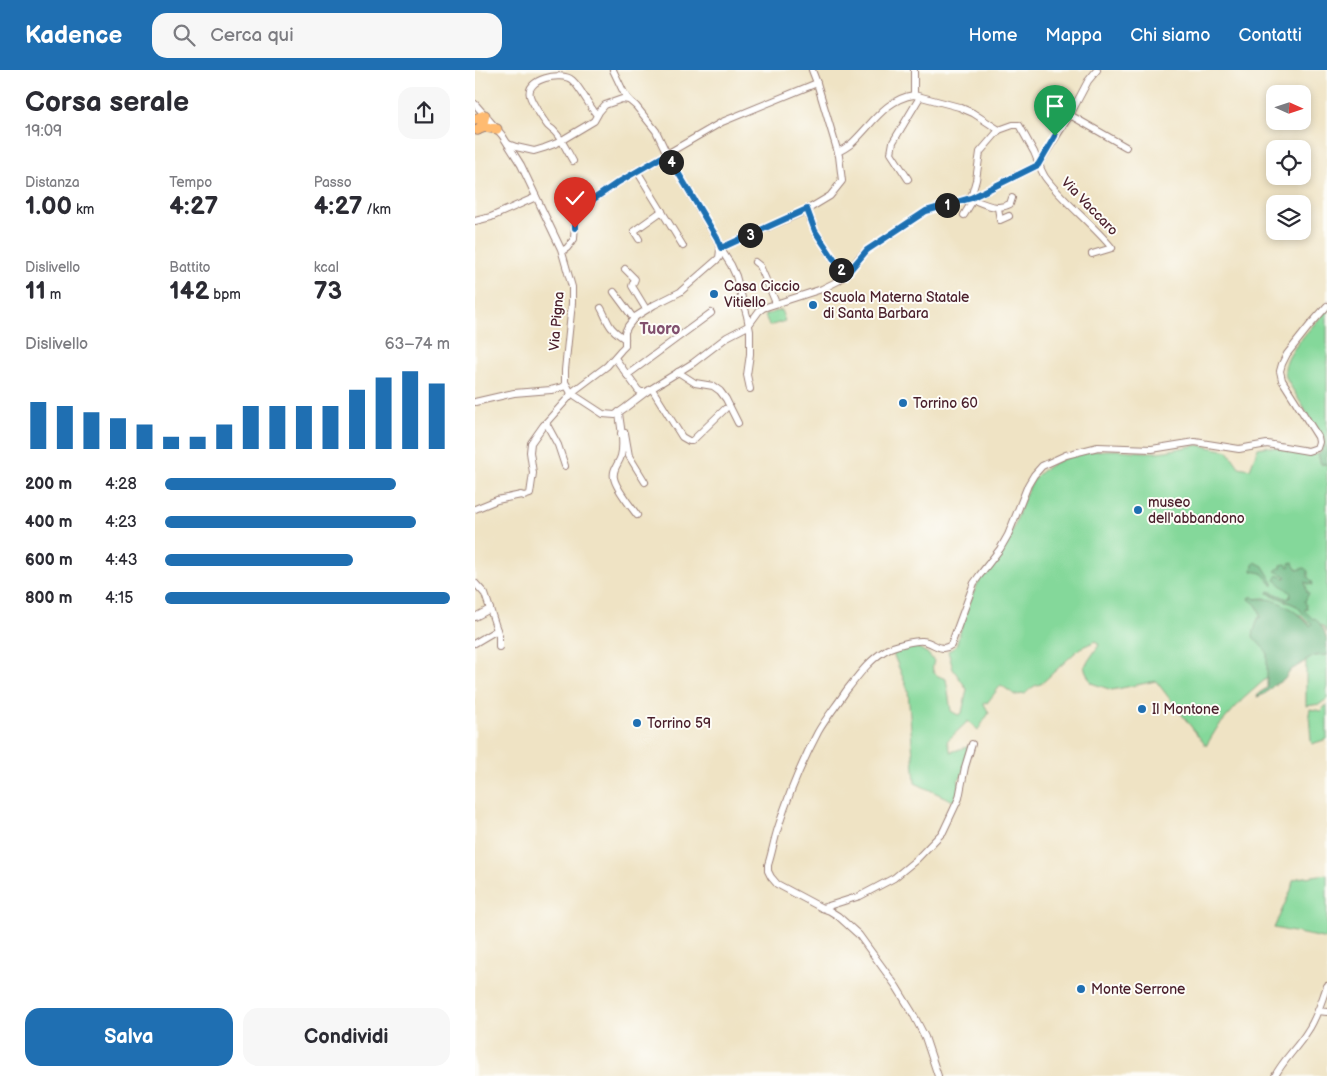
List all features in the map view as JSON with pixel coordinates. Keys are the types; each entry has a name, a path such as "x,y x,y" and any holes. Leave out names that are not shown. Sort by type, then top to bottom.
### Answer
{"highway":[{"path":"475,119 485,115"},
{"path":"476,130 483,123 485,115"},
{"path":"476,130 485,127 497,129"}],"street":[{"path":"613,70 624,93 656,131 667,154 717,238 736,276 750,331 750,354 747,374 750,389"},
{"path":"721,248 807,209 830,196 842,181 838,152 812,70"},
{"path":"908,179 891,153 891,148 917,96 914,70"},
{"path":"569,390 603,414 615,414 727,337 748,326 759,311 776,303 822,289 838,281 845,276 867,250 926,211 972,199 1038,165 1070,115 1088,81 1097,70"},
{"path":"573,161 561,140 547,126 530,97 531,87 546,77 567,77 573,81 597,115"},
{"path":"562,251 567,248 574,238 575,218 582,208 617,183 722,122 817,83"},
{"path":"838,152 850,144 875,117 895,101 908,96 917,96 959,107 973,113 999,130"},
{"path":"507,143 534,151 544,148 593,121 605,105 621,99 629,100"},
{"name":"Via Pigna","path":"475,104 497,129 521,165 562,251 572,287 565,370 565,382 569,390"},
{"path":"1070,115 1125,147"},
{"path":"964,215 972,199 980,152 999,130 1019,125 1038,165"},
{"name":"Via Vaccaro","path":"1038,165 1059,192 1101,234 1112,248 1092,254"},
{"path":"637,171 683,246"},
{"path":"475,221 491,217 537,197"},
{"path":"972,199 998,208 1010,204 1012,198"},
{"path":"998,208 1001,220 1009,216"},
{"path":"807,209 815,231 845,276"},
{"path":"639,239 634,231 662,211"},
{"path":"475,402 514,393 569,390 607,366 625,346 625,332 634,319 646,309 680,292 719,258 721,248"},
{"path":"755,262 760,266 776,303"},
{"path":"625,269 635,279 632,286 646,309"},
{"path":"614,292 634,319"},
{"path":"938,1076 925,1037 912,1012 859,934 830,911 777,884 768,871 778,828 799,770 819,732 864,668 887,650 907,643 922,640 938,648 946,649 951,645 975,583 1000,549 1008,535 1028,485 1042,466 1066,454 1098,447 1152,448 1195,442 1239,449 1267,444 1308,451 1317,448 1319,445 1318,438 1282,380 1280,371 1287,354 1327,306"},
{"path":"601,308 609,324 618,335 625,339"},
{"path":"627,375 711,313"},
{"path":"615,358 638,390 641,392 649,390"},
{"path":"678,372 695,383 713,386 720,391 738,423"},
{"path":"475,509 497,500 530,494 533,473 530,452 531,443 569,397 569,390"},
{"path":"649,390 681,437 689,441 692,441 725,409"},
{"path":"619,412 621,455 613,471 613,477 615,484 637,515"},
{"path":"546,423 558,445 565,466"},
{"path":"621,434 625,433 629,456 645,482"},
{"path":"475,583 485,594 499,636 499,647"},
{"path":"475,617 490,609"},
{"path":"475,643 497,630"},
{"path":"822,908 860,896 894,878 916,860 943,832 959,798 965,766 972,744"},
{"path":"1275,1076 1282,1063 1307,1032 1318,1011 1327,986"},
{"path":"1318,1011 1327,1012"}],"green space":[{"path":"781,310 785,321 769,326 765,315"},
{"path":"1327,310 1327,447 1323,445 1323,440 1287,380 1285,370 1293,350"},
{"path":"1198,445 1228,451 1239,467 1250,469 1258,448 1265,447 1306,455 1318,454 1321,464 1327,464 1327,633 1324,627 1303,609 1307,592 1305,582 1312,585 1294,566 1290,565 1286,576 1291,593 1290,597 1288,599 1269,591 1268,593 1297,606 1313,624 1311,626 1302,616 1265,598 1249,599 1255,603 1261,612 1260,619 1267,652 1268,677 1243,699 1217,728 1206,746 1156,681 1112,690 1091,683 1084,667 1099,645 1096,641 1080,648 1041,684 1034,686 1025,694 1015,695 1001,685 987,703 985,702 984,704 989,713 978,730 968,721 947,741 951,752 970,746 962,776 958,780 960,784 955,802 915,783 908,690 892,651 911,644 927,653 934,661 934,673 946,679 951,711 958,715 962,713 967,689 953,669 948,651 956,646 973,594 981,578 1008,541 1027,492 1035,478 1050,466 1078,454 1113,450 1157,452"},
{"path":"1323,445 1327,447 1327,464 1321,464 1318,454"},
{"path":"1255,562 1263,566 1273,586 1262,573 1252,571"},
{"path":"1293,562 1297,570 1304,568 1308,571 1308,577 1312,581 1313,585 1305,582 1307,592 1309,593 1305,601 1307,609 1304,610 1313,619 1315,618 1322,627 1326,639 1327,655 1314,656 1291,670 1284,680 1274,685 1265,694 1257,697 1259,693 1267,688 1267,652 1253,637 1258,618 1260,618 1260,612 1249,599 1250,597 1278,602 1299,615 1310,626 1312,624 1297,606 1268,593 1269,591 1287,599 1290,597 1291,593 1275,580 1278,575 1285,578 1286,576 1275,571 1281,568 1281,565 1286,564 1289,567 1289,563"},
{"path":"1327,655 1327,699 1320,704 1306,706 1306,661 1314,656"},
{"path":"1327,704 1327,739 1312,744 1310,709 1321,711"},
{"path":"1327,874 1327,939 1274,928 1291,890 1293,880"}],"place":[{"name":"Casa Ciccio Vitiello","path":"714,294"},
{"name":"Scuola Materna Statale di Santa Barbara","path":"813,305"},
{"name":"Torrino 60","path":"903,403"},
{"name":"museo dell'abbandono","path":"1138,510"},
{"name":"Il Montone","path":"1142,709"},
{"name":"Torrino 59","path":"637,723"},
{"name":"Monte Serrone","path":"1081,989"}],"district":[{"name":"Tuoro","path":"660,328"}],"route":[{"path":"575,228 575,218 588,203 617,183 667,154 717,238 721,248 807,209 815,231 845,276 867,250 926,211 971,198 1038,165 1055,136"}]}
